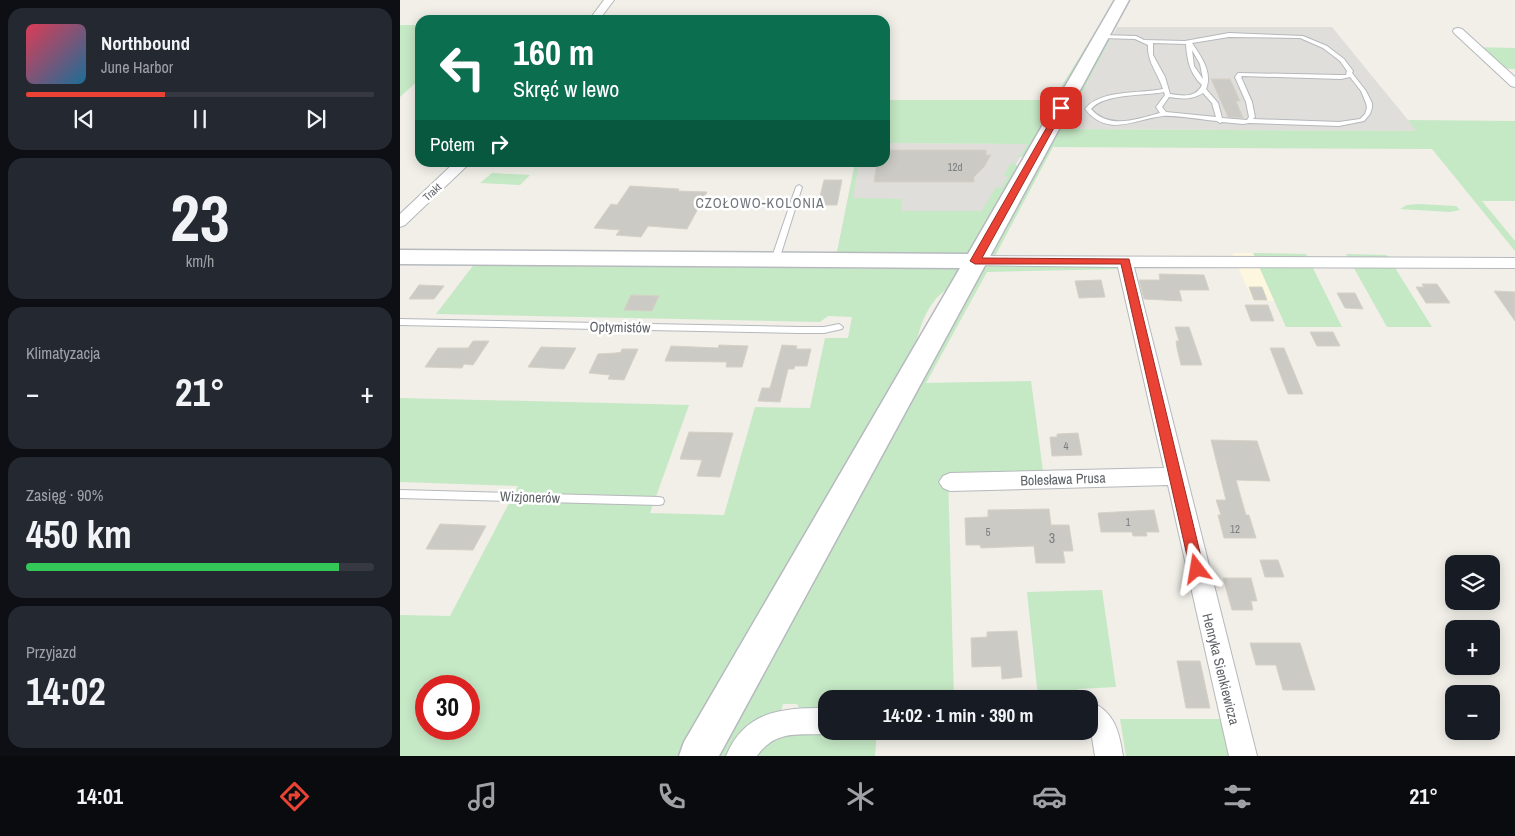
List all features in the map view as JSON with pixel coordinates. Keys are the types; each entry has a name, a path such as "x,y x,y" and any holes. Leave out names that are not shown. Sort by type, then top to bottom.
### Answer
{"main road":[{"path":"698,756 1122,0"},
{"path":"400,257 975,261"}],"street":[{"path":"598,15 609,0"},
{"path":"1458,31 1515,83"},
{"name":"Trakt","path":"400,222 459,167"},
{"path":"975,261 1515,264"},
{"name":"Henryka Sienkiewicza","path":"1125,261 1242,756"},
{"name":"Bolesława Prusa","path":"950,482 1175,476"},
{"path":"740,756 747,745 765,727 778,723 818,721"},
{"path":"1098,723 1106,736 1109,756"}],"lane":[{"path":"1102,36 1127,37 1163,43 1190,43 1224,36 1301,37 1319,43 1346,64 1350,74 1369,99 1370,111 1362,120 1339,124 1220,121 1164,114 1125,123 1107,122 1093,117 1088,109 1094,102 1111,97 1167,93 1194,97 1201,95 1205,87 1206,71 1190,43"},
{"path":"1145,41 1151,44 1153,62 1162,77 1167,93 1159,107 1164,114"},
{"path":"1190,43 1189,56 1193,70 1216,103 1220,121"},
{"path":"1250,121 1252,117 1251,109 1238,76 1240,74 1341,77 1350,74"},
{"path":"775,260 799,187"},
{"name":"Optymistów","path":"400,322 800,330 824,330 839,326"},
{"name":"Wizjonerów","path":"400,494 659,501"}],"shaded area":[{"path":"1117,27 1332,27 1417,131 1062,129"},
{"path":"890,143 1028,144 963,254 837,253 854,167 890,167"},
{"path":"1232,253 1253,253 1274,301 1253,301"}],"green space":[{"path":"400,25 415,25 415,84 400,97"},
{"path":"1098,27 1103,27 1027,156 1016,157 1021,155 1027,144 890,143 890,100 1053,100"},
{"path":"1107,39 1110,40 1063,129 1416,131 1408,120 1515,121 1515,201 1482,201 1515,241 1515,251 1432,149 1053,147 994,258 988,252 1000,228 1018,196 1037,171 1044,149"},
{"path":"1473,47 1515,48 1515,69 1496,68"},
{"path":"1014,163 1020,168 969,256 820,255 821,252 837,252 854,167 858,167 853,198 902,199 901,211 982,211 996,187 1001,188 1008,177 1004,176 1010,164"},
{"path":"492,173 530,175 520,185 480,183"},
{"path":"1407,205 1456,206 1460,210 1450,212 1400,209"},
{"path":"485,250 558,250 548,266 906,269 907,265 953,267 961,271 957,280 935,300 926,314 920,328 912,359 686,756 400,756 400,615 450,616 518,486 400,482 400,398 689,405 650,513 724,515 755,407 810,408 825,338 848,338 852,317 828,316 820,322 436,314"},
{"path":"1253,253 1306,254 1342,327 1286,327"},
{"path":"1346,254 1387,255 1432,327 1387,327"},
{"path":"993,265 1116,265 1121,269 987,272 926,383 1031,381 1043,471 948,474 954,690 818,690 818,713 802,714 797,704 783,704 781,711 771,715 734,756 709,756 984,267"},
{"path":"1102,590 1116,687 1078,690 1037,690 1027,592"},
{"path":"1120,719 1223,719 1231,756 1126,756"},
{"path":"818,725 818,740 876,740 875,756 748,756 759,742 804,726"}],"building":[{"path":"1211,79 1230,79 1240,101 1236,101 1243,118 1228,117"},
{"path":"890,150 986,150 986,155 991,155 984,167 974,177 974,182 874,182 876,167 890,167"},
{"path":"824,180 842,180 837,205 818,205"},
{"path":"630,186 707,192 687,229 648,226 641,237 616,235 620,230 594,228 611,204 617,205"},
{"path":"1159,274 1204,275 1209,290 1179,290 1182,301 1144,299 1139,280 1160,280"},
{"path":"1101,280 1105,297 1079,298 1075,281"},
{"path":"1422,284 1437,284 1450,303 1426,303 1416,287 1424,287"},
{"path":"419,285 444,286 434,299 409,299"},
{"path":"1249,287 1262,287 1267,300 1254,300"},
{"path":"1494,291 1515,292 1515,321"},
{"path":"1337,293 1355,293 1363,309 1345,308"},
{"path":"631,295 659,296 652,311 624,310"},
{"path":"1245,305 1268,305 1274,321 1251,321"},
{"path":"1175,327 1189,327 1202,365 1181,365 1176,341 1179,341"},
{"path":"1310,332 1333,332 1340,346 1317,346"},
{"path":"473,341 489,341 473,365 464,364 462,368 425,367 438,348 468,348"},
{"path":"719,345 748,346 742,367 726,367 727,362 665,361 671,346 718,348"},
{"path":"782,345 797,346 796,349 811,349 807,366 795,366 794,369 788,369 780,402 758,401 762,388 770,388"},
{"path":"541,347 576,348 564,369 528,367"},
{"path":"1270,348 1284,348 1303,394 1288,394"},
{"path":"622,349 638,349 624,380 608,379 610,375 589,373 598,354 621,352"},
{"path":"689,432 733,433 720,477 697,476 702,460 680,459"},
{"path":"1078,433 1082,455 1052,456 1050,437 1057,437 1057,434"},
{"path":"1211,440 1257,441 1270,481 1236,480 1246,515 1249,515 1256,538 1224,538 1218,515 1221,515 1216,500 1226,500"},
{"path":"1049,509 1051,525 1069,525 1073,551 1063,551 1065,563 1036,563 1034,546 981,548 980,545 966,545 965,518 988,517 988,510"},
{"path":"1154,510 1159,532 1146,532 1147,536 1133,536 1132,532 1101,532 1098,513"},
{"path":"440,524 486,526 473,550 426,549"},
{"path":"1260,560 1278,560 1284,577 1265,577"},
{"path":"1223,578 1251,578 1257,601 1251,601 1253,610 1232,610"},
{"path":"1017,631 1022,677 1002,679 1001,666 972,667 971,638 987,637 987,632"},
{"path":"1250,643 1300,643 1315,690 1283,690 1276,665 1256,665"},
{"path":"1177,661 1200,661 1210,708 1186,708"}],"district":[{"name":"CZOŁOWO-KOLONIA","path":"760,203"}],"route":[{"path":"1061,108 975,261 1125,261 1197,569"}]}
